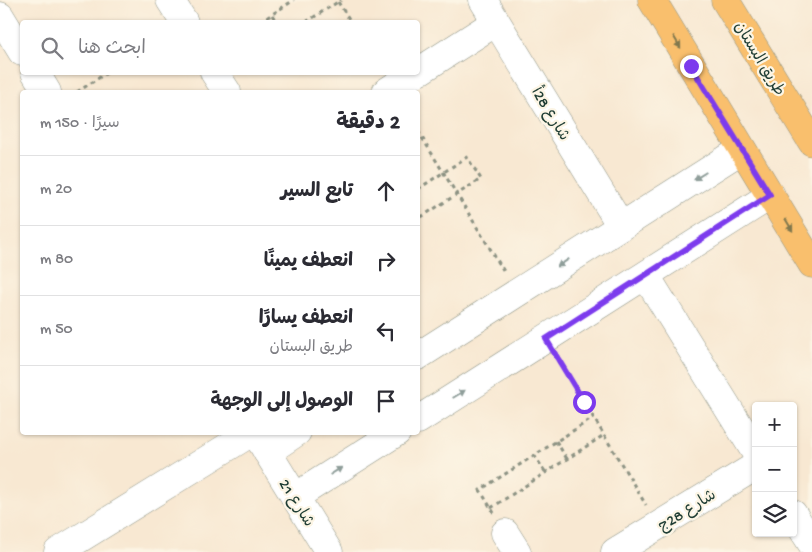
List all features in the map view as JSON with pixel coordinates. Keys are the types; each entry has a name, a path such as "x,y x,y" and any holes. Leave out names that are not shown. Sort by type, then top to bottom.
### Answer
{"main road":[{"path":"652,0 741,150 812,264"},
{"name":"طريق البستان","path":"725,0 812,142"}],"street":[{"path":"170,0 183,20"},
{"path":"420,69 490,11"},
{"name":"شارع 28أ","path":"490,11 621,226"},
{"path":"2,24 20,49"},
{"path":"37,75 46,90"},
{"path":"216,75 226,90"},
{"path":"389,90 412,75"},
{"path":"420,355 741,150"},
{"path":"420,419 770,195"},
{"path":"646,276 752,447"},
{"path":"58,552 258,439 280,435"},
{"path":"295,497 392,435"},
{"name":"شارع 21","path":"258,439 329,552"},
{"name":"شارع 28ج","path":"615,552 752,468"},
{"path":"797,520 812,544"}],"path":[{"path":"263,20 294,0"},
{"path":"309,20 339,1 350,20"},
{"path":"272,15 275,20"},
{"path":"80,90 103,75"},
{"path":"420,134 517,293"},
{"path":"420,189 467,158 480,179 422,216 420,212"},
{"path":"546,339 658,526"},
{"path":"480,490 593,418"},
{"path":"491,508 604,435"},
{"path":"556,441 568,459"},
{"path":"534,455 546,473"}],"route":[{"path":"584,402 546,339 770,195 691,66"}]}
